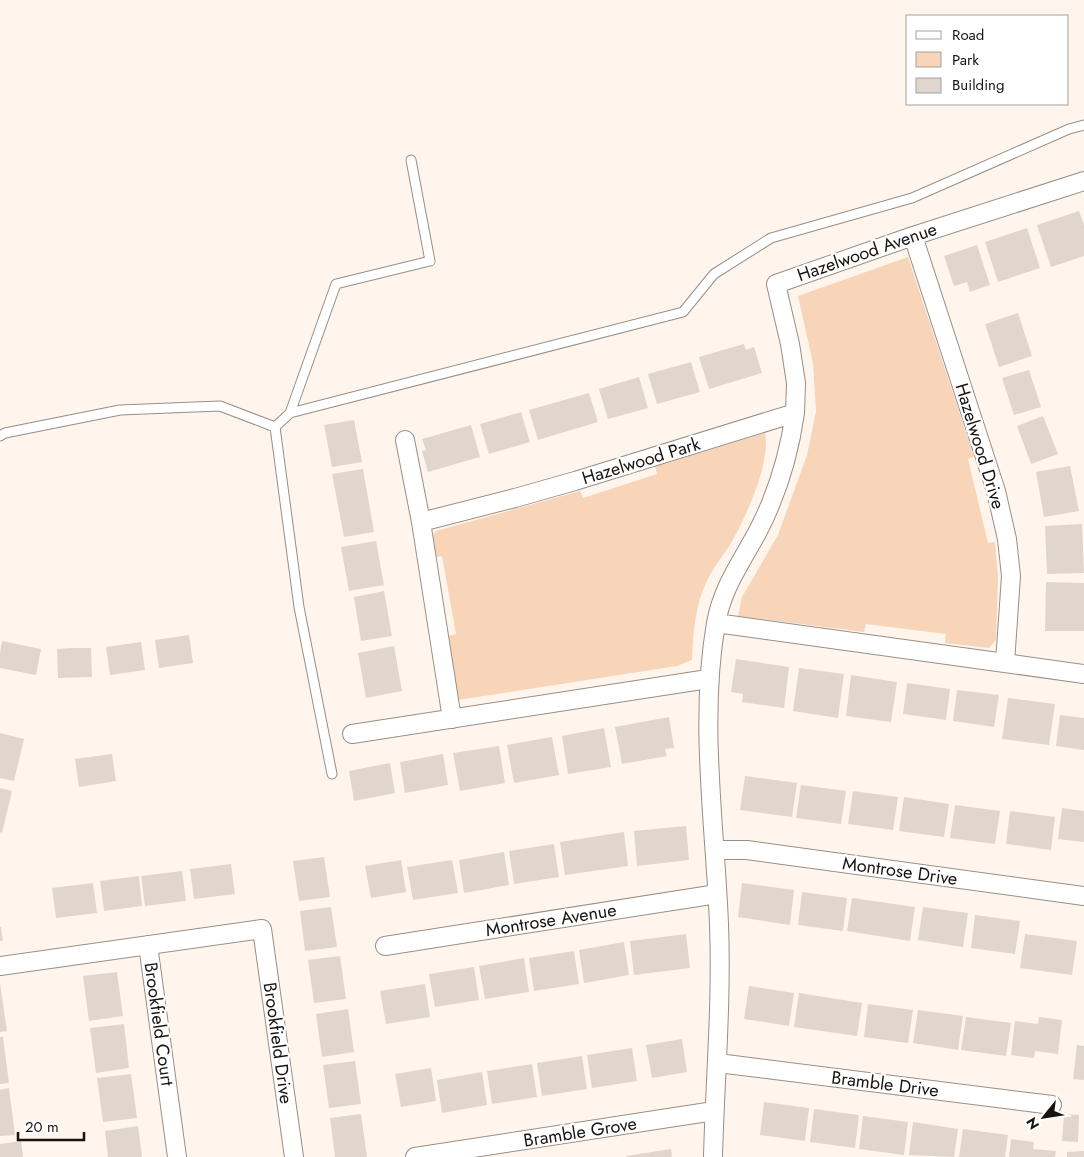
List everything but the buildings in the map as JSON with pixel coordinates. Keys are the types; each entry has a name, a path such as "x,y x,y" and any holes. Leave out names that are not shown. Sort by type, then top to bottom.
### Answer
{"street":[{"name":"Hazelwood Avenue","path":"795,413 796,383 790,344 776,284 913,236 1084,181"},
{"name":"Hazelwood Drive","path":"913,236 996,491 1007,539 1011,576 1005,663"},
{"path":"713,1157 720,995 708,679 720,602 758,531 781,478 790,444 795,413"},
{"name":"Hazelwood Park","path":"421,522 567,484 795,413"},
{"path":"405,440 421,522 452,720"},
{"path":"716,623 1084,674"},
{"path":"352,734 708,679"},
{"name":"Montrose Drive","path":"715,850 747,850 1084,896"},
{"name":"Montrose Avenue","path":"385,946 717,894"},
{"name":"Brookfield Court","path":"177,1157 148,945 262,929"},
{"name":"Brookfield Drive","path":"262,929 294,1157"},
{"path":"0,966 148,945"},
{"name":"Bramble Drive","path":"718,1063 1052,1105"},
{"name":"Bramble Grove","path":"416,1157 714,1111"}],"lane":[{"path":"275,426 290,413 683,312 714,274 771,238 912,198 1060,133 1084,125"},
{"path":"290,413 336,284 430,261 411,160"},
{"path":"0,436 6,433 120,410 220,406 275,426"},
{"path":"275,426 299,608 332,774"}],"green space":[{"path":"908,257 974,457 968,459 988,543 995,542 998,578 996,640 989,648 945,643 946,634 866,624 864,632 738,616 742,597 778,535 807,455 816,411 813,363 798,296"},
{"path":"765,433 764,460 755,491 736,534 709,576 703,590 697,609 692,660 677,666 458,700 448,636 456,634 442,556 436,557 432,537 436,531 580,491 583,498 657,474 655,466"}]}
